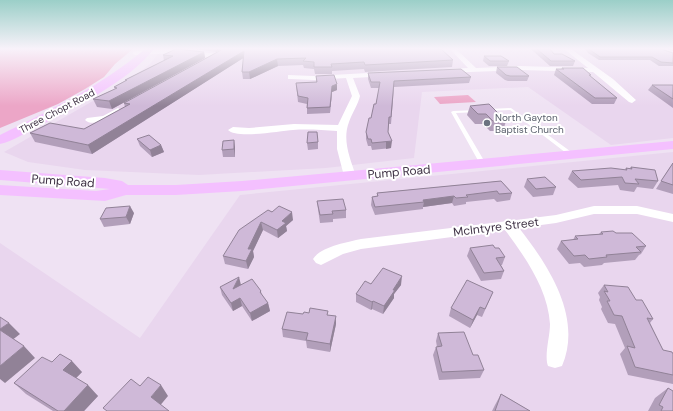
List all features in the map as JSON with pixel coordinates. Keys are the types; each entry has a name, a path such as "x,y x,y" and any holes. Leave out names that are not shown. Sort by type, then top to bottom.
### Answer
{"main road":[{"name":"Three Chopt Road","path":"0,132 58,104 85,89 115,68"},
{"name":"Three Chopt Road","path":"0,140 57,112 96,90 128,68"},
{"name":"Pump Road","path":"0,190 105,196 125,190 204,189 673,145"},
{"name":"Pump Road","path":"0,175 105,183 116,185 125,190"}],"street":[{"path":"593,68 632,100"},
{"path":"434,72 473,69 595,70"},
{"path":"291,77 314,78 396,74"},
{"path":"349,76 356,96 341,128 341,147 350,176"},
{"path":"90,120 104,118 126,107"},
{"path":"233,130 249,131 294,127 341,128"},
{"name":"McIntyre Street","path":"321,259 338,250 361,244 556,219 594,210 637,210 673,218"},
{"path":"509,225 532,255 551,289 559,329 559,345 555,359"}],"lane":[{"path":"483,164 453,112 511,109 572,155"}],"shaded area":[{"path":"0,68 111,68 104,77 58,104 0,128"},
{"path":"144,68 673,68 673,138 611,145 528,87 422,92 414,158 326,168 199,175 85,170 28,162 4,152 126,82"},
{"path":"468,95 476,102 440,104 434,97"},
{"path":"673,152 673,411 0,411 0,243 140,338 240,195"}],"building":[{"path":"149,68 173,68 109,101 93,99 117,88 114,87 127,80 125,80"},
{"path":"188,68 215,68 88,145 30,133 50,123 84,129 130,104 124,103"},
{"path":"242,68 257,68 249,72 242,72"},
{"path":"498,68 519,68 529,76 510,76 506,75"},
{"path":"562,68 583,68 591,75 589,75 617,98 595,98 556,69 564,69"},
{"path":"461,69 471,77 394,81 391,117 389,117 388,132 392,141 372,143 371,139 368,139 366,132 374,104 376,104 380,82 371,82 368,73"},
{"path":"334,75 337,84 332,86 330,107 307,108 308,98 298,96 296,83 317,82 316,76"},
{"path":"652,85 673,85 673,99"},
{"path":"489,104 506,121 493,121 486,114 478,114 470,106"},
{"path":"308,132 317,132 318,142 307,143"},
{"path":"149,135 161,145 150,150 137,139"},
{"path":"234,140 234,149 222,150 223,141"},
{"path":"673,163 673,185 661,181"},
{"path":"631,167 655,170 658,181 635,179 639,184 625,183 622,177 581,180 572,171 611,168 627,170 626,168 632,169"},
{"path":"545,177 556,187 536,189 527,179"},
{"path":"501,181 512,193 499,194 497,191 466,195 468,197 456,198 454,196 423,200 424,202 375,207 372,197 378,196 377,193"},
{"path":"343,199 346,210 332,211 333,214 320,215 317,201"},
{"path":"130,206 126,217 100,219 106,208"},
{"path":"279,206 292,212 282,221 286,223 277,230 261,222 248,249 252,249 246,261 223,256 239,230 268,210 272,212"},
{"path":"613,231 616,233 632,233 646,246 636,247 641,252 606,255 607,257 589,259 585,255 574,256 561,241 578,239 575,236 603,234 601,232"},
{"path":"493,245 495,248 499,248 505,257 496,258 504,271 484,273 470,248"},
{"path":"383,268 402,276 393,290 395,290 384,306 356,294 365,281 371,284"},
{"path":"239,277 233,289 252,279 268,303 250,313 240,298 231,303 220,287"},
{"path":"467,280 493,292 485,309 480,307 473,320 451,308"},
{"path":"604,285 628,287 636,300 642,300 653,319 647,318 663,350 672,352 673,354 673,375 635,367 627,346 635,348 622,316 614,315 607,301 610,301 604,291 608,292"},
{"path":"310,308 328,311 327,315 336,316 330,344 306,340 308,333 282,329 287,312 303,314 304,312 309,313"},
{"path":"0,317 9,323 0,329"},
{"path":"0,330 24,346 0,366"},
{"path":"464,332 473,355 478,355 484,370 442,372 436,347 442,346 438,333"},
{"path":"60,354 72,361 63,370 88,385 64,411 58,411 14,383 42,357 52,362"},
{"path":"148,377 161,385 151,397 169,411 107,411 103,408 131,379 140,386"},
{"path":"668,388 673,391 673,411 661,411 663,407 659,405"},
{"path":"501,394 530,411 495,411"}],"place":[{"name":"North Gayton Baptist Church","path":"487,123"}]}
